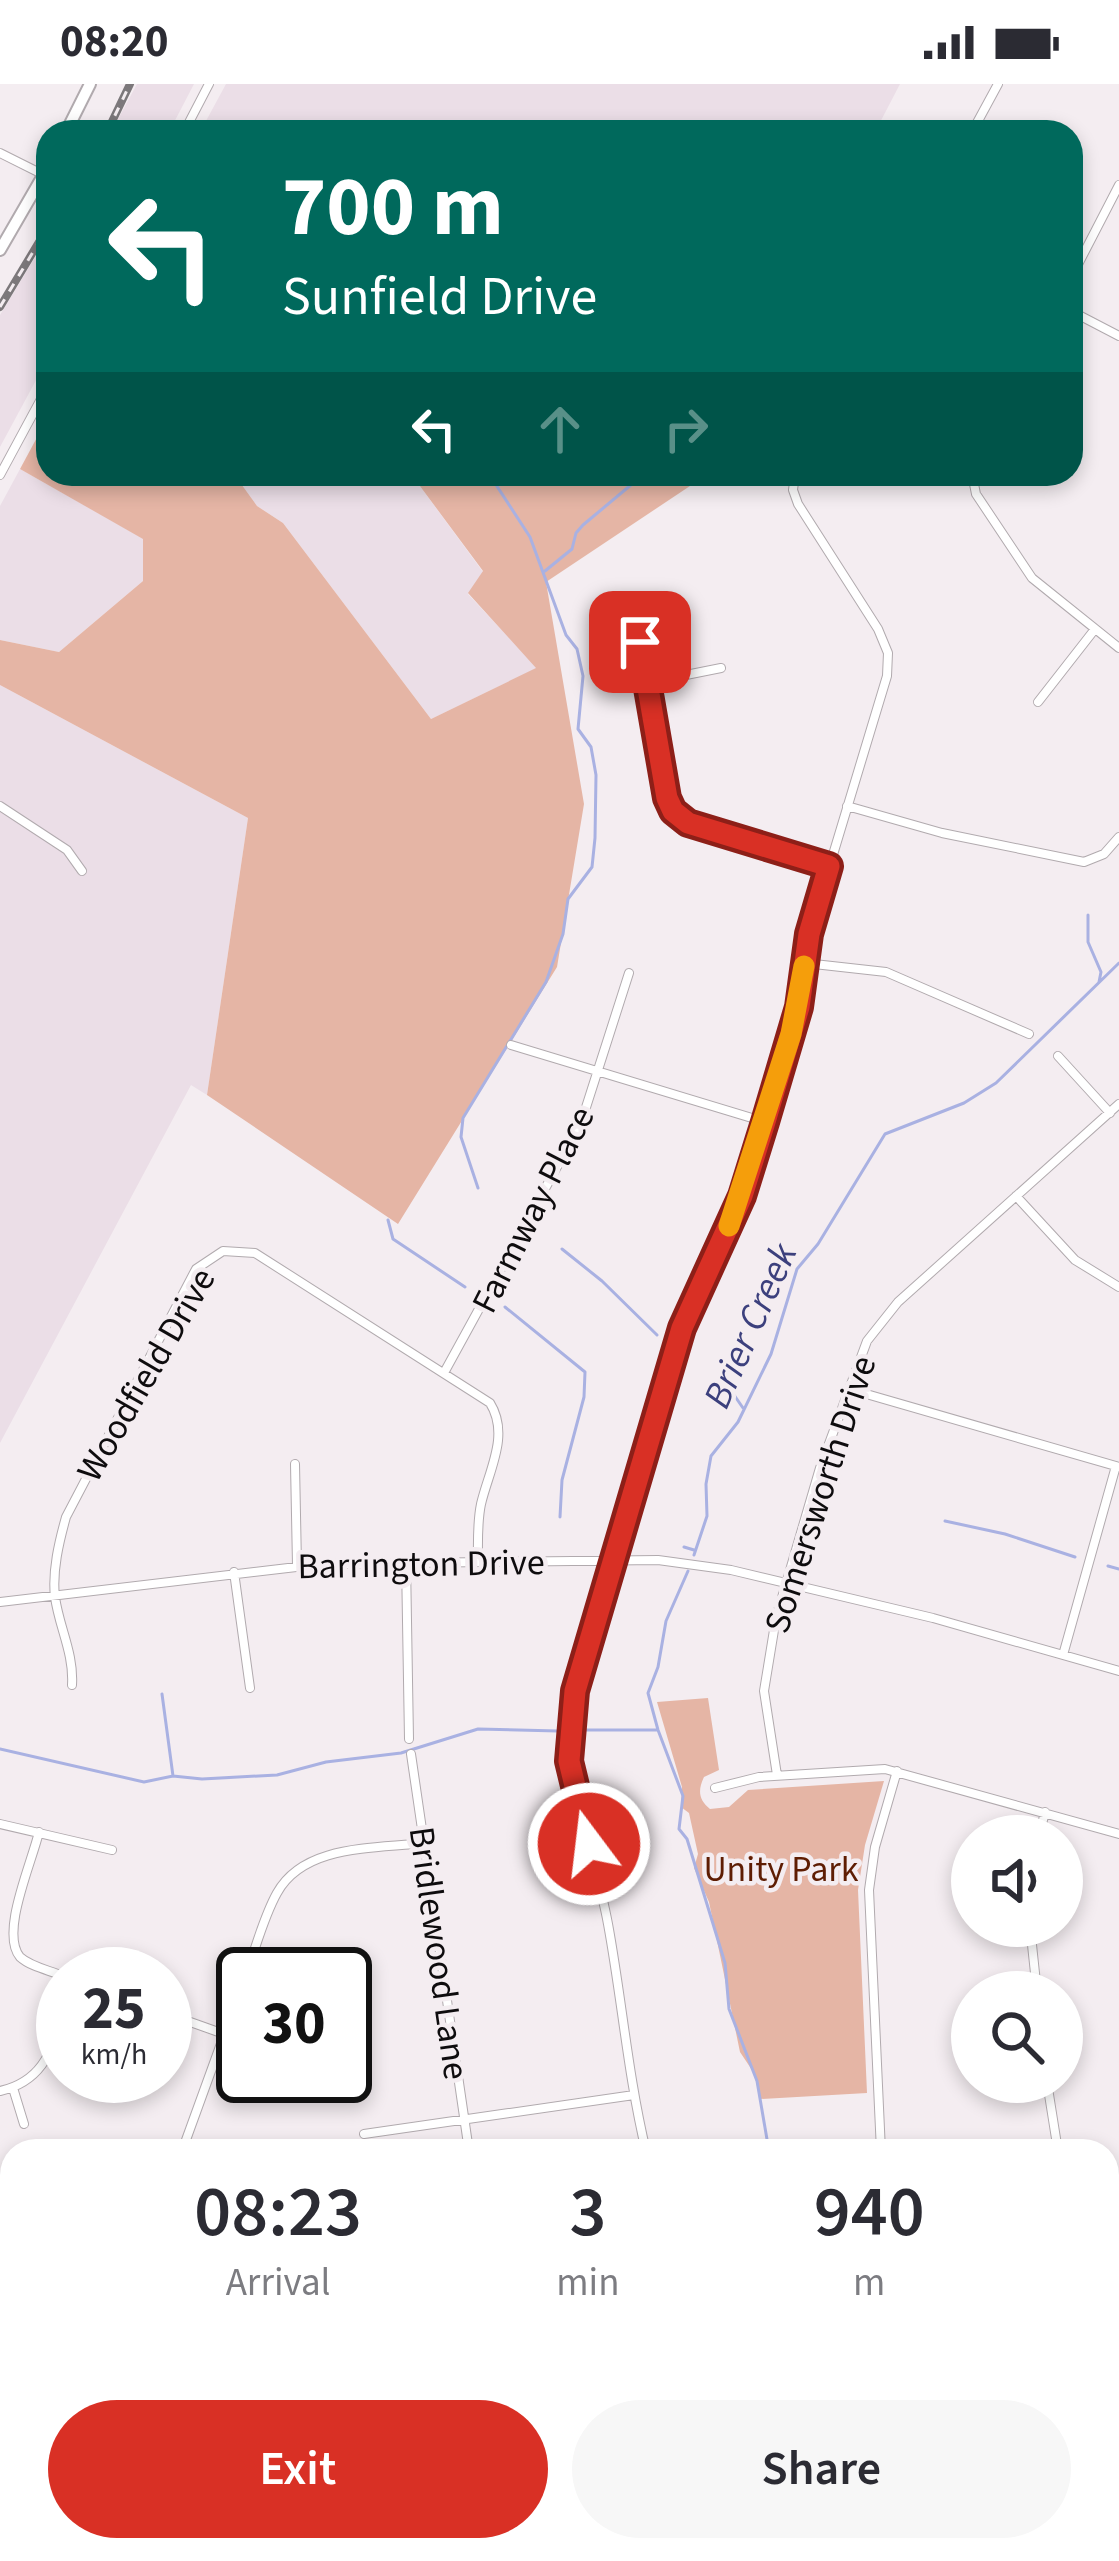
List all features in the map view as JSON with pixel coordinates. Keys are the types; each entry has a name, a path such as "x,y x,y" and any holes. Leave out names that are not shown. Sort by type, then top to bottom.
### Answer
{"street":[{"path":"72,120 90,84"},
{"path":"190,120 209,84"},
{"path":"979,120 998,84"},
{"path":"0,152 36,167"},
{"path":"1083,255 1119,185"},
{"path":"0,250 36,188"},
{"path":"1083,317 1119,336"},
{"path":"0,475 36,408"},
{"path":"643,2139 608,1924 571,1776 575,1691 682,1328 742,1196 765,1122 799,1007 809,934 887,676 888,653 878,629 798,504 794,486"},
{"path":"974,486 1023,567 1119,648"},
{"path":"653,602 640,634 667,798 679,818 829,866"},
{"path":"1038,702 1095,628"},
{"path":"646,682 722,668"},
{"path":"0,806 71,854 82,871"},
{"path":"847,806 942,833 1084,862 1104,854 1119,837"},
{"path":"805,963 886,972 1029,1034"},
{"name":"Farmway Place","path":"446,1371 569,1148 629,973"},
{"path":"511,1046 765,1122"},
{"path":"1058,1056 1109,1113"},
{"name":"Somersworth Drive","path":"776,1775 764,1675 785,1582 867,1341 891,1309 1119,1104"},
{"path":"1016,1196 1075,1260 1119,1287"},
{"name":"Woodfield Drive","path":"72,1684 72,1658 55,1595 61,1535 74,1496 196,1269 206,1259 230,1250 255,1253 490,1402 500,1424 480,1511 478,1561"},
{"path":"849,1389 1118,1467 1063,1654"},
{"path":"295,1464 297,1565"},
{"path":"406,1562 409,1739"},
{"name":"Barrington Drive","path":"0,1602 297,1565 691,1563 785,1582 1119,1671"},
{"path":"234,1572 250,1688"},
{"name":"Bridlewood Lane","path":"411,1754 467,2139"},
{"path":"879,2139 869,1890 875,1847 897,1771"},
{"path":"715,1788 776,1775 897,1771 1119,1834"},
{"path":"0,1824 112,1850"},
{"path":"36,1965 22,1960 8,1936 39,1832"},
{"path":"256,1947 273,1900 296,1870 327,1856 424,1843"},
{"path":"186,2139 216,2056"},
{"path":"0,2091 36,2072"},
{"path":"13,2088 24,2124"},
{"path":"364,2134 634,2095"},
{"path":"1050,2103 1056,2139"}],"shaded area":[{"path":"137,84 194,84 175,120 118,120"},
{"path":"226,84 900,84 881,120 206,120"},
{"path":"36,256 36,380 0,447 0,315"},
{"path":"20,469 36,478 36,486 50,486 144,539 143,581 59,652 0,640 0,506"},
{"path":"243,486 420,486 483,572 468,594 537,668 431,719 283,523 257,506"},
{"path":"0,685 248,818 207,1095 191,1085 0,1443"}],"green space":[{"path":"36,439 36,478 20,469"},
{"path":"50,486 243,486 257,506 283,523 431,719 536,668 468,593 483,571 420,486 690,486 546,582 584,804 557,967 398,1224 207,1095 248,818 0,685 0,640 59,652 143,581 143,539"},
{"name":"Unity Park","path":"708,1698 719,1770 704,1777 701,1786 701,1798 710,1809 729,1807 748,1790 884,1781 865,1845 858,1890 867,2093 760,2099 754,2073 740,2052 709,1902 694,1868 698,1854 689,1813 681,1807 682,1787 657,1702"}],"waterway":[{"path":"478,1188 461,1137 463,1118 546,982 563,934 568,899 592,867 595,838 596,775 591,747 578,729 583,676 577,649 566,635 530,537 497,486"},
{"path":"545,571 572,549 583,525 630,486"},
{"path":"1088,915 1088,942 1101,972 1099,982"},
{"name":"Brier Creek","path":"694,1555 707,1516 711,1456 738,1422 771,1354 797,1269 818,1244 885,1134 964,1103 996,1083 1119,963"},
{"path":"388,1220 393,1239 465,1287"},
{"path":"562,1249 657,1335"},
{"path":"505,1307 585,1372 584,1397 562,1480 560,1517"},
{"path":"732,1392 743,1408"},
{"path":"945,1521 1075,1557"},
{"path":"684,1547 694,1550"},
{"path":"1108,1566 1119,1569"},
{"name":"Brier Creek","path":"688,1571 666,1621 648,1693 683,1796 679,1829 687,1839 725,1963 729,2009 757,2081 767,2139"},
{"path":"162,1694 173,1776"},
{"path":"0,1749 144,1782 173,1776 277,1775 326,1762 401,1753 478,1729 558,1731"},
{"path":"577,1730 656,1730"}],"railway":[{"path":"113,120 130,84"},
{"path":"0,307 36,247"}],"slow traffic":[{"path":"729,1226 799,1007 804,966"}],"route":[{"path":"589,1844 569,1761 575,1691 682,1328 742,1196 765,1122 799,1007 809,934 829,866 688,823 673,811 640,642"}]}
